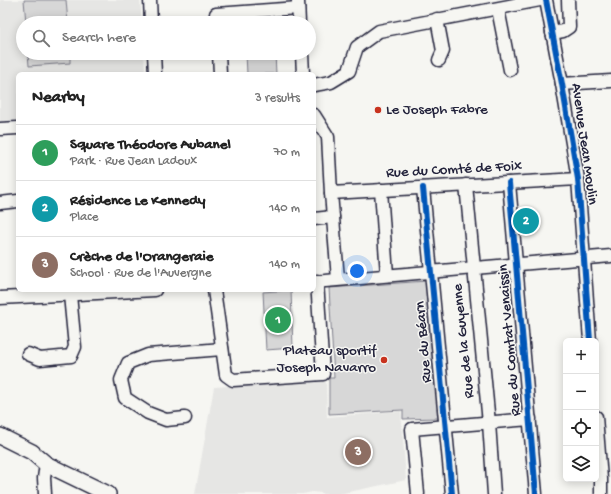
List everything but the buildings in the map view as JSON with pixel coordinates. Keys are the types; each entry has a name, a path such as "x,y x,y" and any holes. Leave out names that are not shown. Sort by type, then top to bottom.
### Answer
{"main road":[{"path":"0,436 32,452 44,462 108,494"},
{"path":"0,446 29,461 44,462"}],"street":[{"path":"150,0 151,16"},
{"path":"316,85 331,82 349,71 358,47 379,31 540,0"},
{"name":"Avenue Jean Moulin","path":"546,0 578,179 590,338"},
{"path":"552,33 563,31 569,27 568,0"},
{"path":"229,16 298,4 299,16"},
{"path":"498,9 510,70"},
{"path":"437,19 443,51 439,60"},
{"path":"154,60 155,72"},
{"path":"219,60 220,72"},
{"path":"302,60 303,72"},
{"path":"562,84 611,81"},
{"path":"316,118 328,138 338,279"},
{"path":"0,129 16,128"},
{"name":"Rue du Comté de Foix","path":"331,193 578,179"},
{"name":"Rue du Comtat Venaissin","path":"509,183 536,494"},
{"name":"Rue de la Guyenne","path":"466,185 494,494"},
{"name":"Rue du Béarn","path":"423,188 452,494"},
{"path":"381,190 387,275"},
{"path":"0,203 16,201"},
{"path":"316,219 333,217"},
{"path":"316,281 611,256"},
{"path":"0,298 121,292"},
{"path":"214,292 226,375 233,380 323,374 316,292"},
{"path":"28,354 40,359 71,356 75,347 70,295"},
{"path":"185,418 166,420 148,413 125,398 121,380 128,363 148,355 222,349"},
{"path":"418,494 412,429 530,419"},
{"path":"599,436 607,494"},
{"path":"0,442 44,462 45,494"},
{"path":"600,494 606,482"}],"shaded area":[{"path":"0,0 140,0 141,16 16,16 16,60 144,60 145,72 16,72 16,124 0,125"},
{"path":"24,0 66,0 67,16 25,16"},
{"path":"29,60 70,60 70,63 29,66"},
{"path":"246,60 275,60 276,72 247,72"},
{"name":"Plateau sportif Joseph Navarro","path":"427,281 439,418 403,419 403,410 329,414 329,378 334,378 329,288"},
{"path":"263,292 291,292 293,348 266,350"},
{"path":"326,379 327,417 401,411 406,480 339,494 322,494 312,492 303,494 195,494 214,387"}],"cycle path":[{"path":"546,0 578,179 590,338"},
{"path":"509,183 536,494"},
{"path":"423,188 452,494"}],"place":[{"name":"Le Joseph Fabre","path":"378,110"},
{"name":"Résidence Le Kennedy","path":"526,221"},
{"name":"Square Théodore Aubanel","path":"278,320"},
{"name":"Plateau sportif Joseph Navarro","path":"384,360"},
{"name":"Crèche de l'Orangeraie","path":"358,452"}]}
